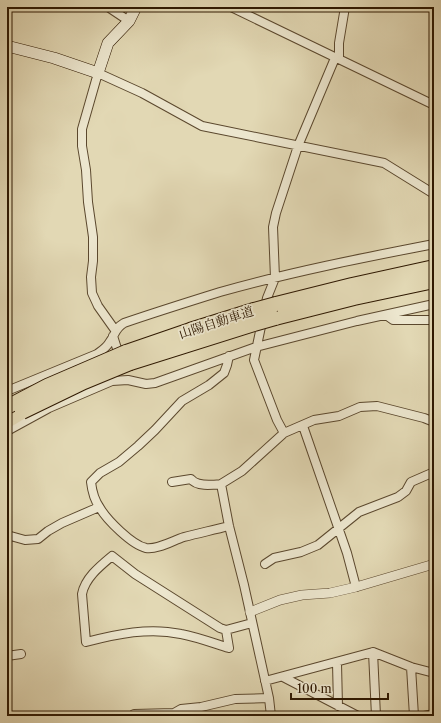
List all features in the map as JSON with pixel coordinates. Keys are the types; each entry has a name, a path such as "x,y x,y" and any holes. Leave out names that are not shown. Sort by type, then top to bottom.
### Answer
{"highway":[{"name":"山陽自動車道","path":"7,407 68,377 128,358 192,342 254,317 276,304 434,267"},
{"name":"山陽自動車道","path":"254,317 275,318 354,298 434,281"},
{"name":"山陽自動車道","path":"7,420 84,382 128,358"}],"main road":[{"path":"7,46 98,71 108,43 129,21 136,7"}],"street":[{"path":"108,7 129,21"},
{"path":"231,7 434,105"},
{"path":"284,433 272,407 254,360 267,298 275,278 273,227 276,213 299,145 337,58 345,7"},
{"path":"128,380 114,333 92,293 91,277 93,237 81,138 82,129 98,71 202,126 384,163 434,194"},
{"path":"7,391 97,354 106,347 119,326 124,323 221,292 275,278 356,259 434,244"},
{"path":"7,431 49,408 112,381 128,380 146,384 155,383 256,347 328,328 434,304"},
{"path":"386,315 393,320 434,320"},
{"path":"229,356 224,373 209,385 182,402 138,446 119,462 100,473 91,482 99,507 105,516 118,529 138,544 147,548 159,546 183,537 229,526"},
{"path":"172,482 191,479 194,483 199,484 221,484 242,471 284,433 314,420 339,416 360,406 377,406 434,422"},
{"path":"303,426 339,528 356,587"},
{"path":"265,564 274,558 310,549 322,542 359,512 403,495 411,482 434,472"},
{"path":"221,484 229,526 250,612 272,716"},
{"path":"7,535 25,540 38,539 62,523 99,507"},
{"path":"226,630 229,648 181,634 162,632 120,634 86,642 82,594 83,588 96,571 112,556 136,574 194,609 220,628 226,630 252,622"},
{"path":"250,612 280,600 302,595 330,593 356,587 434,564"},
{"path":"265,681 337,663 373,652 411,667 434,673"},
{"path":"373,652 376,716"},
{"path":"7,656 20,654"},
{"path":"337,663 338,706"},
{"path":"411,667 414,716"},
{"path":"283,677 358,716"},
{"path":"134,714 174,713 181,709 201,707 235,699 269,698"},
{"path":"424,716 434,714"}]}
